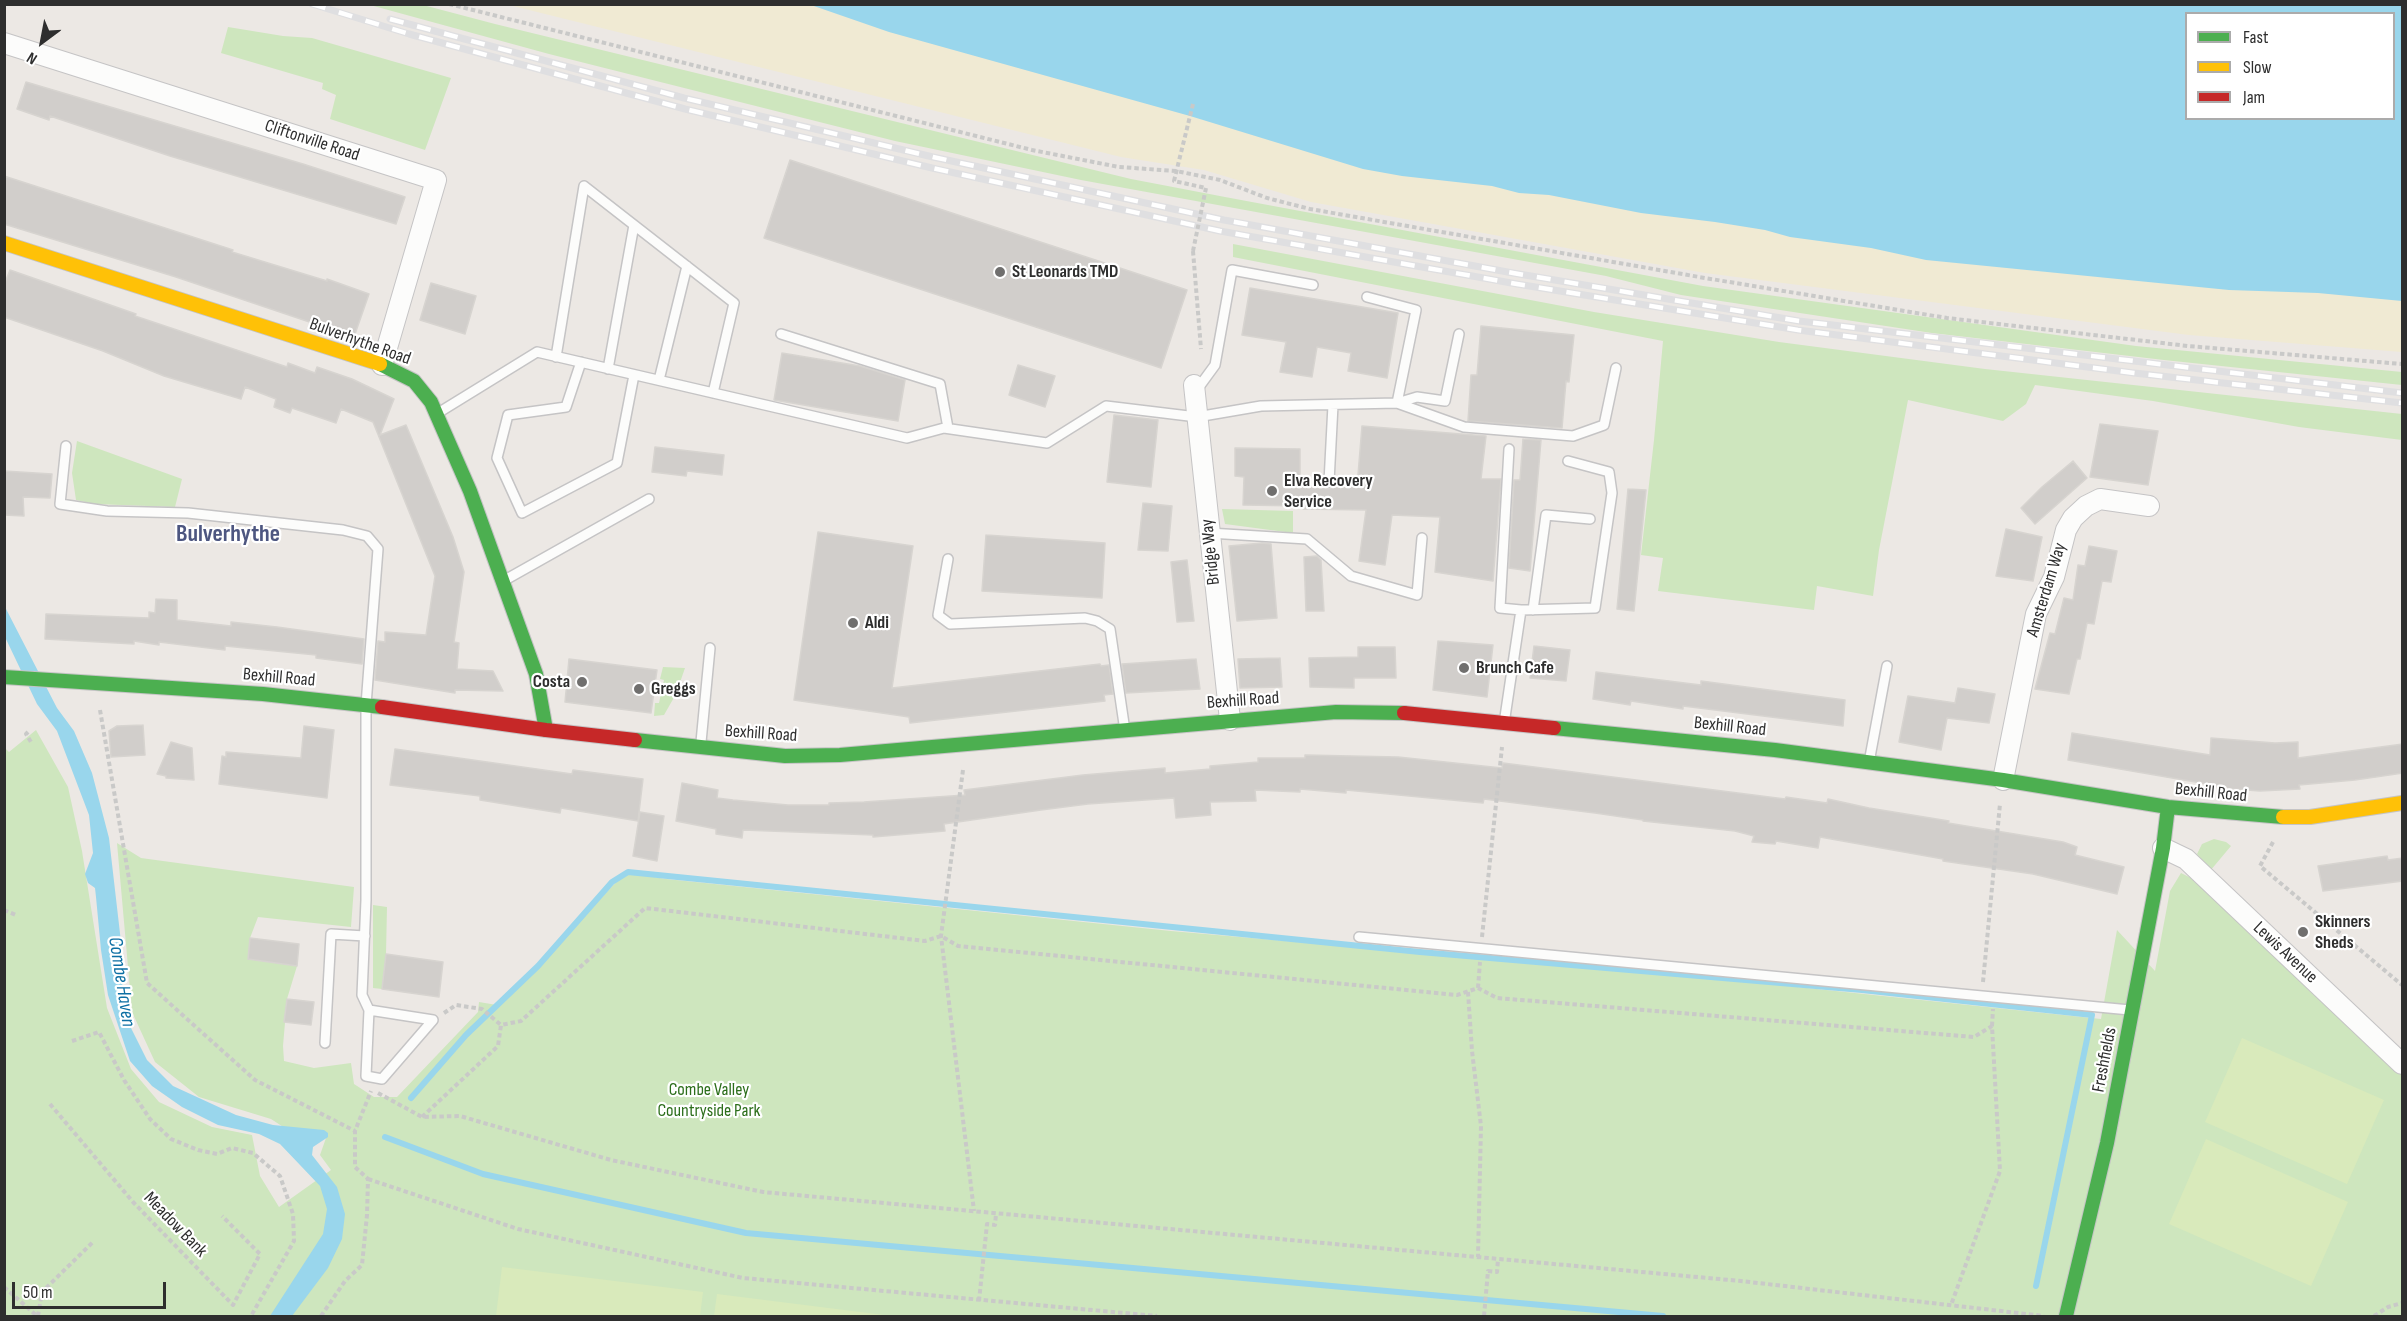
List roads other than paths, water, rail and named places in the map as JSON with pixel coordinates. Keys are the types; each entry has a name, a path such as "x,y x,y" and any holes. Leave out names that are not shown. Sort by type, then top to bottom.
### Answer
{"main road":[{"name":"Bulverhythe Road","path":"4,243 382,365 414,381 431,402 470,490 536,674 546,730"},
{"name":"Bexhill Road","path":"4,677 263,694 366,705 546,730 785,756 840,755 1336,712 1394,712 1775,750 2003,780 2168,807 2271,817 2310,817 2403,803"},
{"name":"Freshfields","path":"2066,1317 2107,1143 2163,848 2168,807"}],"street":[{"name":"Cliftonville Road","path":"4,43 436,180 382,365"},
{"name":"Bridge Way","path":"1195,389 1230,720"},
{"name":"Amsterdam Way","path":"2003,780 2036,614 2055,577 2066,530 2073,518 2086,506 2100,500 2149,506"},
{"name":"Lewis Avenue","path":"2163,848 2186,859 2403,1064"}],"lane":[{"path":"556,357 584,186 734,303 713,393"},
{"path":"608,369 634,225"},
{"path":"659,380 687,266"},
{"path":"1195,389 1215,365 1232,270 1313,285"},
{"path":"1366,297 1416,310 1397,403"},
{"path":"781,334 940,384 948,428"},
{"path":"436,414 537,352 907,438 948,428 1047,442 1107,406 1197,417 1261,406 1397,403 1417,397 1445,401 1459,334"},
{"path":"580,362 566,407 508,416 497,458 522,513 616,463 634,375"},
{"path":"1397,403 1464,428 1573,436 1604,425 1616,368"},
{"path":"1329,482 1333,405"},
{"path":"66,446 60,504 107,511 188,513 343,530 367,536 378,549 366,705 365,936 362,995 369,1010 366,1076 382,1079 434,1020 369,1010"},
{"path":"1509,449 1500,608 1521,610 1595,608 1612,493 1610,472 1568,461"},
{"path":"503,581 649,499"},
{"path":"1533,610 1546,515 1590,519"},
{"path":"1209,533 1307,538 1351,576 1417,595 1422,538"},
{"path":"948,559 938,615 950,624 1085,618 1097,621 1110,630 1125,729"},
{"path":"1504,723 1521,610"},
{"path":"701,748 710,648"},
{"path":"1869,762 1887,666"},
{"path":"325,1043 331,934 365,936"},
{"path":"1359,937 1480,951 2133,1011"}],"water":[{"path":"811,5 2402,5 2402,301 2318,293 2229,290 1926,260 1871,248 1790,237 1765,230 1715,222 1641,213 1549,195 1519,193 1492,186 1402,176 1363,169 1190,116 889,32"},
{"name":"Combe Haven","path":"4,605 57,708 74,731 92,773 109,838 121,942 126,1018 147,1060 173,1086 236,1115 273,1125 324,1130 328,1133 328,1137 313,1147 312,1155 337,1187 345,1214 342,1239 328,1268 292,1316 270,1316 323,1234 327,1209 320,1186 280,1144 259,1134 218,1125 182,1107 152,1086 130,1061 108,995 95,888 88,883 85,874 93,853 89,815 57,731 37,704 5,637"}],"waterway":[{"path":"411,1098 466,1035 538,966 612,882 628,872 1420,952 1862,990 2092,1015 2036,1286"},
{"path":"385,1137 483,1174 746,1233 1663,1316"}],"railway":[{"path":"312,4 409,34 685,109 932,168 1220,231 1517,284 1798,330 2134,373 2402,403"},
{"path":"390,19 684,98 933,157 1224,220 1513,273 1799,321 2402,393"}],"place":[{"name":"St Leonards TMD","path":"1000,272"},
{"name":"Elva Recovery Service","path":"1272,491"},
{"name":"Aldi","path":"853,623"},
{"name":"Brunch Cafe","path":"1464,668"},
{"name":"Costa","path":"582,682"},
{"name":"Greggs","path":"639,689"},
{"name":"Skinners Sheds","path":"2303,932"}],"district":[{"name":"Bulverhythe","path":"228,535"}],"park label":[{"name":"Combe Valley Countryside Park","path":"709,1100"}]}
